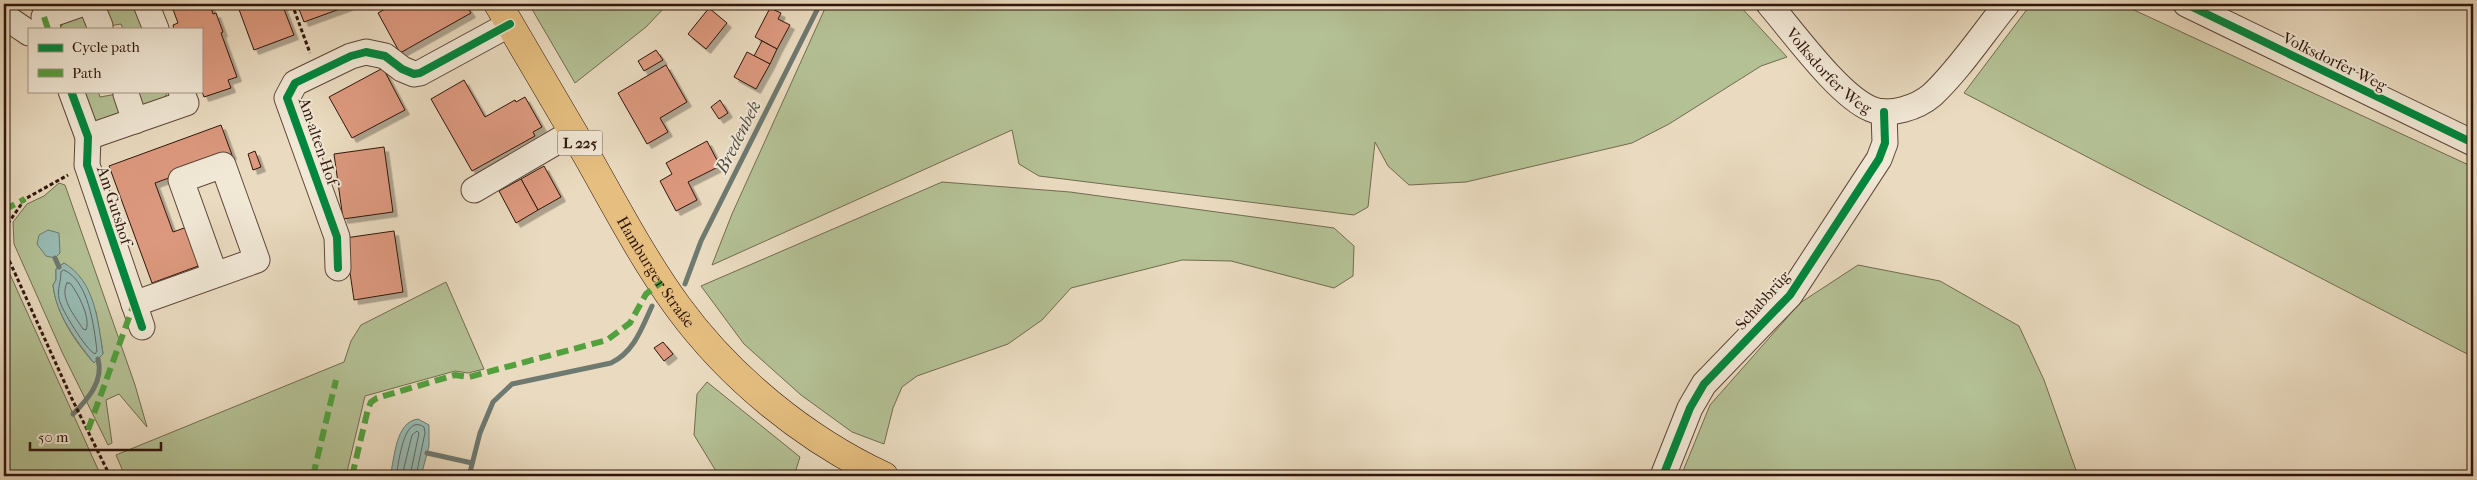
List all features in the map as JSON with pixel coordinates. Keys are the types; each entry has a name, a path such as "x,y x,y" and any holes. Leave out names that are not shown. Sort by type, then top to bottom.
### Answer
{"main road":[{"name":"Hamburger Straße","path":"504,14 677,305 714,349 778,409 820,440 884,476"}],"street":[{"path":"4,16 40,26 82,4"},
{"path":"146,4 156,28"},
{"name":"Volksdorfer Weg","path":"1769,4 1849,95 1873,110 1884,112 1908,108 1930,96 2006,4"},
{"name":"Volksdorfer Weg","path":"2186,4 2473,143"},
{"name":"Am alten Hof","path":"338,268 337,237 287,98 296,83 351,56 366,52 385,56 414,74 420,73 504,14"},
{"name":"Am Gutshof","path":"71,92 88,137 87,165 142,327"},
{"path":"88,137 186,103 181,92"},
{"path":"126,94 136,121"},
{"name":"Schabbrüg","path":"1663,476 1690,408 1704,384 1790,295 1879,159 1885,143 1884,112"},
{"path":"474,190 573,132"},
{"path":"134,304 215,275"}],"path":[{"path":"292,4 317,72"},
{"path":"4,230 25,199 87,165"},
{"path":"4,249 72,399 110,476"}],"green space":[{"path":"112,4 137,4 146,28 123,28 121,24 97,28 60,28 65,21"},
{"path":"529,4 664,4 666,6 646,27 575,83"},
{"path":"827,4 1738,4 1787,57 1761,66 1669,124 1632,143 1466,182 1409,185 1388,166 1375,142 1368,207 1354,215 1039,176 1019,164 1012,130 712,265 732,214"},
{"path":"2031,4 2121,4 2473,167 2473,357 1964,93"},
{"path":"80,92 98,92 100,97 128,92 168,92 164,99 103,122 95,121"},
{"path":"942,182 1070,192 1334,228 1354,246 1353,276 1334,288 1231,261 1182,260 1071,288 1042,320 1008,344 917,376 902,387 893,408 884,444 852,432 801,395 744,344 701,286"},
{"path":"59,183 65,185 135,385 147,427 119,394 106,400 112,443 108,445 62,352 14,244 13,222 27,204 44,196","holes":["64,263 96,312 103,353 94,363 73,336 62,316 53,285 56,280 56,269"]},
{"path":"4,261 101,476 4,476"},
{"path":"1858,265 1940,281 2019,326 2044,380 2078,476 1681,476 1710,405 1800,303"},
{"path":"446,282 484,369 468,373 455,371 365,396 346,476 125,476 116,455 344,362 351,341 361,325"},
{"path":"707,382 800,457 794,476 719,476 694,435 697,394"}],"water":[{"path":"48,230 59,233 60,253 55,258 46,256 37,244 39,235"},
{"path":"64,263 74,271 89,291 97,315 103,354 94,363 68,327 58,307 53,285 56,280 56,269"},
{"path":"418,419 429,425 429,446 421,476 390,476 400,434 410,422"}],"building":[{"path":"171,4 210,4 213,14 216,13 237,77 228,80 231,88 204,97 202,92 202,28 174,28 173,25 178,23"},
{"path":"237,4 282,4 294,35 254,50"},
{"path":"297,4 348,4 348,6 304,22"},
{"path":"394,4 465,4 471,13 400,53 378,13"},
{"path":"709,8 727,23 706,49 688,34"},
{"path":"770,8 781,13 778,19 790,25 777,49 755,37"},
{"path":"762,41 777,49 770,64 754,56"},
{"path":"656,50 663,60 644,71 638,61"},
{"path":"747,52 770,64 756,89 734,77"},
{"path":"666,65 687,102 660,118 668,132 647,144 618,93"},
{"path":"383,68 405,110 352,138 329,97"},
{"path":"464,80 485,117 515,100 516,102 525,97 542,127 533,132 535,136 472,171 431,99"},
{"path":"720,100 728,113 719,119 711,107"},
{"path":"221,125 232,155 155,183 173,232 187,227 201,265 152,283 109,166"},
{"path":"707,141 720,166 688,182 697,200 676,211 660,181 672,174 666,163"},
{"path":"384,147 393,212 343,219 334,154"},
{"path":"255,151 261,167 253,170 248,154"},
{"path":"544,166 561,197 538,210 521,179"},
{"path":"521,179 538,210 516,223 499,191"},
{"path":"394,231 403,292 354,300 345,238"},
{"path":"663,342 673,354 664,361 654,348"}],"waterway":[{"name":"Bredenbek","path":"685,284 701,241 820,4"},
{"path":"55,258 59,267"},
{"name":"Bredenbek","path":"469,476 480,433 493,402 512,384 611,363 626,353 641,331 652,306"},
{"path":"73,414 89,396 97,382 99,375 98,359"},
{"path":"427,453 472,463"}],"marked path":[{"path":"44,17 48,28"},
{"path":"4,210 25,199"},
{"path":"352,476 368,409 371,402 377,398 455,375 469,377 607,340 630,323 646,294 662,282"},
{"path":"88,430 134,304"},
{"path":"313,476 336,380"}],"cycle path":[{"path":"2186,4 2473,143"},
{"path":"338,268 337,237 287,98 295,83 351,56 366,52 385,56 402,69 414,74 420,73 510,24"},
{"path":"71,92 88,137 87,165 142,327"},
{"path":"1663,476 1690,408 1704,384 1790,295 1879,159 1885,143 1884,112"}]}
